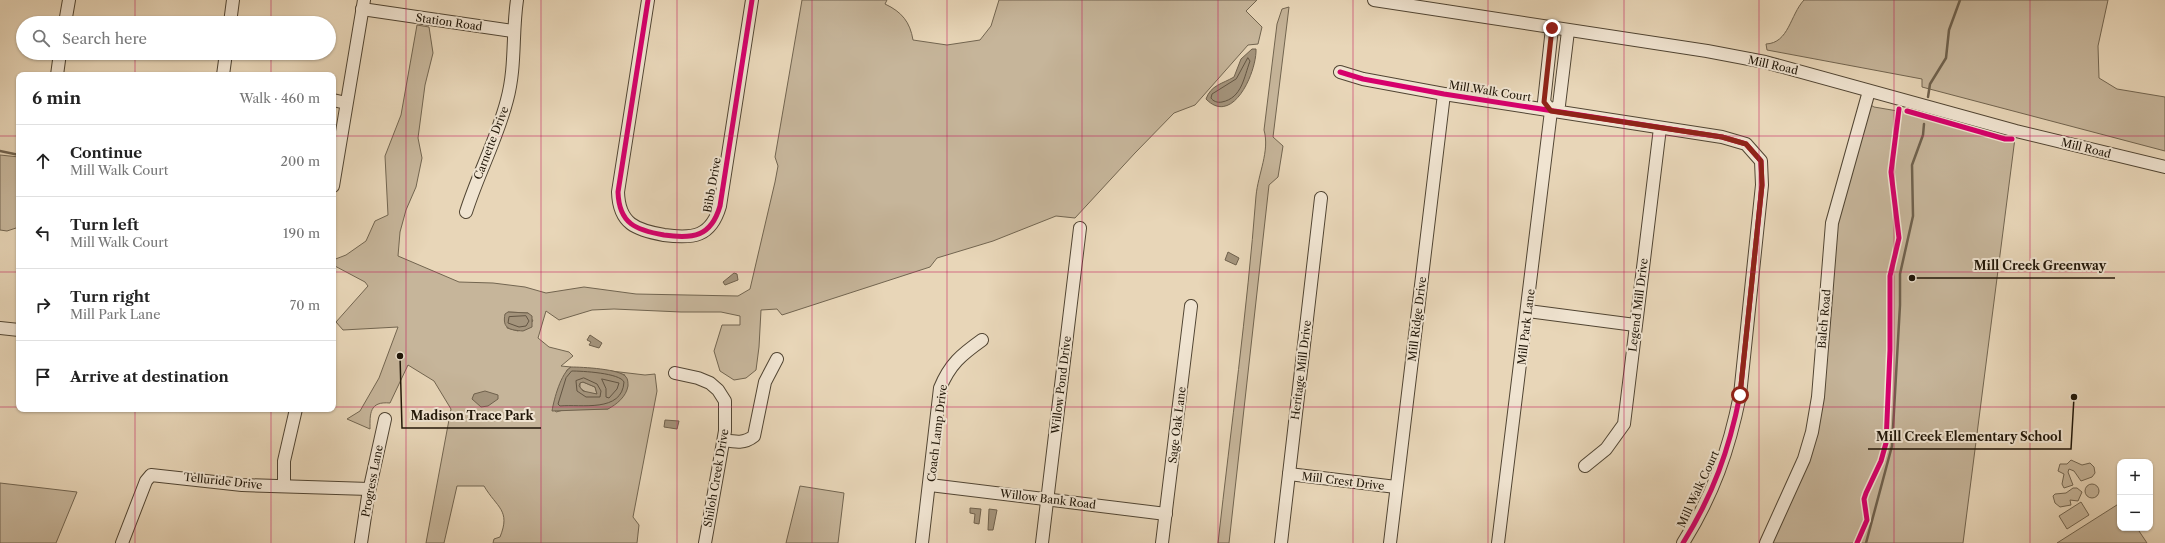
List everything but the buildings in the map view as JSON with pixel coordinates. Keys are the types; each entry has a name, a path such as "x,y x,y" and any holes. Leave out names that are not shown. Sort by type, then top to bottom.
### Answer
{"street":[{"path":"66,16 69,0"},
{"path":"231,16 234,0"},
{"name":"Carnette Drive","path":"466,212 472,192 495,139 507,100 514,62 513,31 517,0"},
{"name":"Bibb Drive","path":"648,0 618,192 618,206 626,220 643,232 682,237 698,235 708,229 716,219 720,206 752,0"},
{"name":"Mill Road","path":"1374,0 1568,31 1707,51 1765,62 2016,131 2165,167"},
{"path":"336,167 363,4"},
{"name":"Station Road","path":"363,4 513,31"},
{"name":"Mill Park Lane","path":"1551,111 1544,102 1552,28"},
{"name":"Mill Park Lane","path":"1498,543 1528,311 1551,111 1558,105 1568,31"},
{"path":"57,72 59,60"},
{"path":"223,72 225,60"},
{"name":"Mill Walk Court","path":"1340,72 1363,79 1444,94 1722,137 1746,144 1761,161 1762,185 1760,208 1740,395 1733,429 1722,465 1683,543"},
{"name":"Balch Road","path":"1766,543 1804,459 1812,432 1818,397 1832,223 1870,91"},
{"name":"Mill Ridge Drive","path":"1390,543 1444,94"},
{"path":"336,101 346,103"},
{"name":"Legend Mill Drive","path":"1585,466 1606,449 1624,424 1660,128"},
{"name":"Heritage Mill Drive","path":"1281,543 1321,198"},
{"name":"Willow Pond Drive","path":"1042,543 1080,228"},
{"name":"Sage Oak Lane","path":"1162,543 1191,306"},
{"path":"1528,311 1635,325"},
{"path":"0,328 16,330"},
{"name":"Coach Lamp Drive","path":"922,543 930,485 940,388 947,372 960,356 982,340"},
{"path":"724,440 739,442 748,440 754,436 765,382 777,359"},
{"name":"Shiloh Creek Drive","path":"675,373 698,378 710,383 718,390 725,401 726,413 724,440 705,543"},
{"path":"284,486 284,461 295,412"},
{"name":"Progress Lane","path":"361,543 369,489 385,419"},
{"name":"Mill Crest Drive","path":"1289,474 1396,487"},
{"name":"Telluride Drive","path":"122,543 146,481 151,475 242,484 369,489"},
{"name":"Willow Bank Road","path":"930,485 1047,498 1166,514"}],"shaded area":[{"path":"802,0 887,0 885,4 896,10 904,18 910,28 913,40 947,45 980,40 991,26 999,0 1257,0 1246,11 1262,27 1258,44 1248,45 1195,105 1174,113 1075,218 1056,216 993,241 937,258 930,267 782,315 777,309 761,310 756,370 746,378 734,380 720,371 714,351 722,325 740,325 740,316 721,312 614,309 592,310 559,320 546,311 538,338 549,347 569,352 573,356 561,366 571,367 567,370 553,407 556,412 567,409 608,409 625,375 611,371 645,375 655,374 657,391 633,517 639,525 637,543 493,543 494,539 500,537 503,528 504,521 501,510 484,486 457,486 444,543 426,543 451,409 434,381 408,365 390,403 383,403 374,406 370,418 370,429 347,419 360,411 379,378 398,327 343,330 336,322 368,286 365,282 336,267 336,259 346,255 366,241 375,221 388,215 385,156 401,115 417,25 429,27 433,53 425,85 418,138 422,158 416,187 406,210 400,232 398,256 459,282 493,283 525,287 546,293 584,287 636,294 738,296 750,289 778,166 775,157","holes":["508,312 528,313 533,321 518,331 507,328"]},
{"path":"1804,0 2108,0 2098,46 2099,78 2117,89 2165,97 2165,151 1922,87 1922,79 1767,50 1766,44 1780,39"},
{"path":"1289,7 1273,137 1283,146 1278,177 1269,185 1229,543 1218,543 1243,326 1256,196 1266,146 1264,130 1277,24 1282,9"},
{"path":"1866,102 1874,107 1939,118 2015,138 1963,543 1766,543 1812,432 1832,223"},
{"path":"0,155 16,157 16,228 7,231 0,230"},
{"path":"580,382 595,387 597,394 587,393 580,388"},
{"path":"2071,460 2082,465 2090,463 2094,467 2095,473 2092,477 2081,481 2074,471 2069,469 2068,472 2073,485 2064,488 2062,484 2064,474 2058,471 2060,464 2067,464"},
{"path":"0,483 77,492 56,543 0,543"},
{"path":"2089,484 2095,484 2099,488 2099,494 2095,498 2089,498 2085,494 2085,488"},
{"path":"800,486 844,493 838,543 786,543"},
{"path":"2073,488 2077,488 2082,492 2078,501 2070,500 2071,505 2060,507 2055,503 2053,496 2055,494 2066,493"},
{"path":"2081,502 2089,515 2067,529 2059,516"},
{"path":"2117,505 2117,531 2139,531 2147,543 2057,543"}],"water":[{"path":"1252,49 1256,49 1255,59 1248,82 1242,93 1234,101 1225,106 1216,106 1206,99 1208,94 1217,85 1234,77 1241,59"},
{"path":"1228,252 1239,258 1236,265 1225,260"},
{"path":"734,273 737,274 738,280 725,285 723,282"},
{"path":"508,312 528,313 532,316 532,327 523,331 508,328 504,319 505,314"},
{"path":"590,335 602,343 599,348 589,345 591,342 587,340"},
{"path":"571,367 576,367 609,370 623,374 628,380 627,390 621,400 608,409 552,411 558,387 567,370","holes":["583,382 595,387 597,394 583,391 579,386 580,383"]},
{"path":"485,391 498,395 498,399 488,406 481,407 472,399 474,394"},
{"path":"665,420 679,421 677,429 664,427"},
{"path":"970,508 981,509 979,524 974,523 975,514 970,513"},
{"path":"989,509 997,510 993,530 988,530"}],"waterway":[{"path":"1928,97 1930,84 1946,58 1949,30 1960,0"},
{"path":"1866,543 1892,446 1900,305 1900,274 1913,216 1912,165 1923,135 1924,124"},
{"path":"0,151 16,154"}],"cycle path":[{"path":"648,0 618,192 619,203 626,218 637,228 664,235 684,237 700,234 706,230 712,224 720,206 752,0"},
{"path":"1340,72 1363,79 1444,94 1722,137 1746,144 1761,161 1762,185 1740,395 1736,415 1719,472 1694,525 1683,543"},
{"path":"1857,543 1867,520 1864,499 1881,461 1886,443 1890,350 1890,276 1899,238 1891,172 1899,109"},
{"path":"1907,111 2005,139 2012,139"}],"place":[{"name":"Mill Creek Greenway","path":"1912,278"},
{"name":"Madison Trace Park","path":"400,356"},
{"name":"Mill Creek Elementary School","path":"2074,397"}],"route":[{"path":"1552,28 1544,102 1551,111 1722,137 1746,144 1761,161 1762,185 1740,395"}]}
